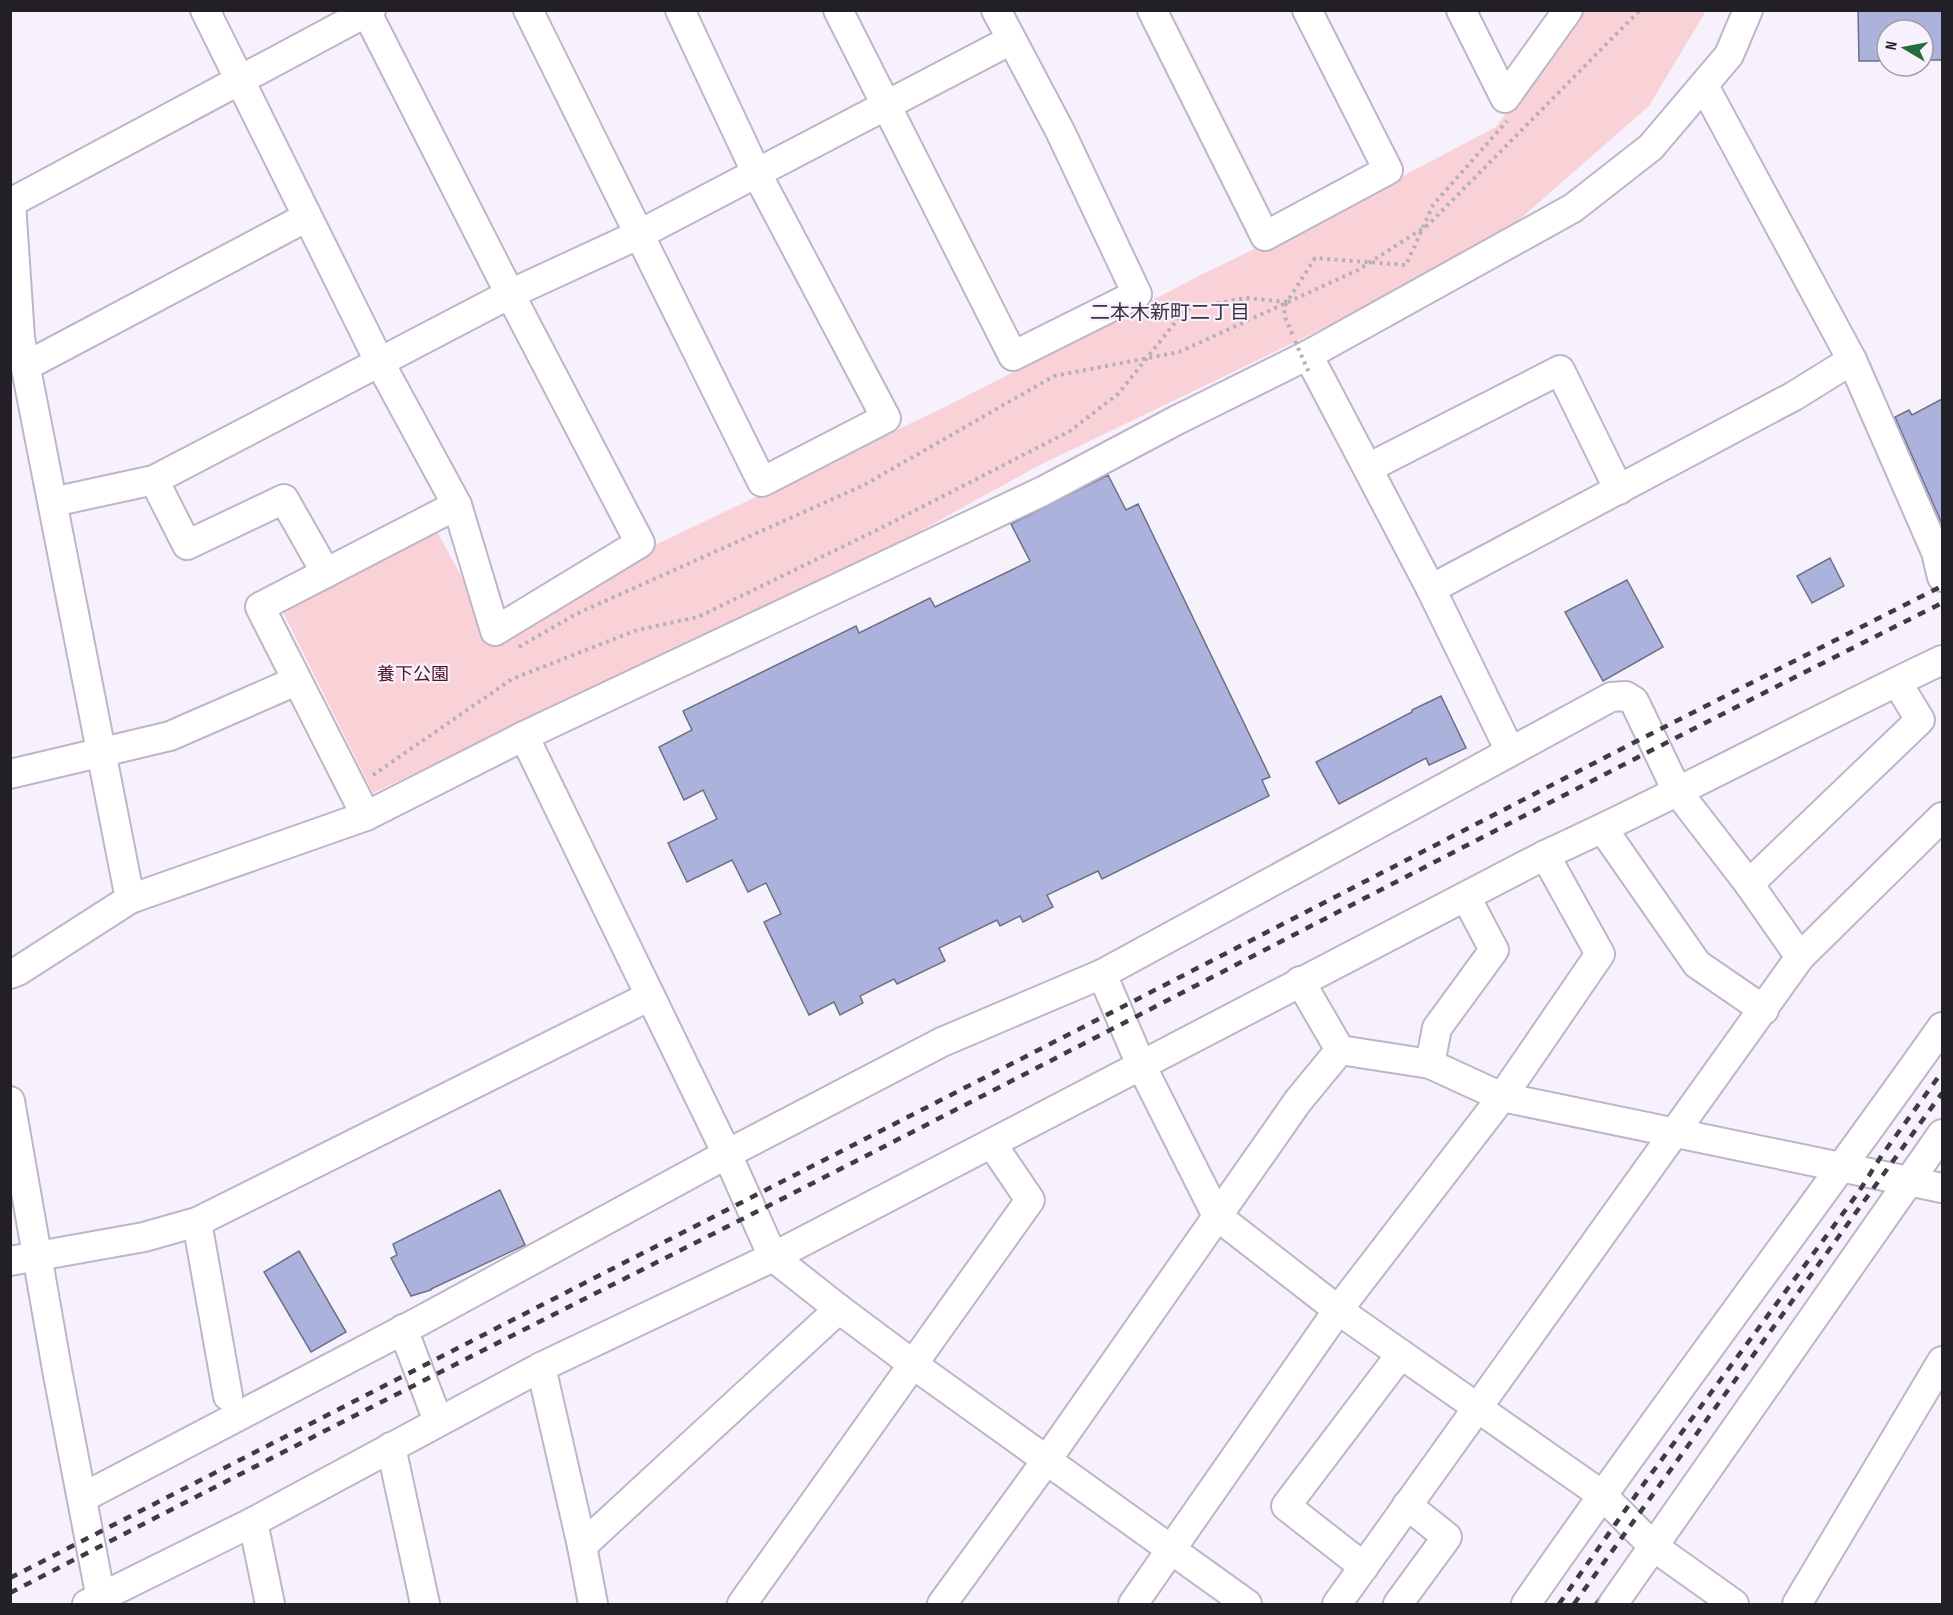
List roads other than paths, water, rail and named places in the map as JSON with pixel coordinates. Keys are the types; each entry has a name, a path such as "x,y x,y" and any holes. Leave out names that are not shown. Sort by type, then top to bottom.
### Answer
{"street":[{"path":"130,900 26,366 17,310 11,203 239,81 369,12 510,294 640,543 495,631 457,505 380,363 239,81 205,10"},
{"path":"528,10 762,482 886,418 756,172 680,10"},
{"path":"838,10 1014,356 1137,294 1060,131 996,10"},
{"path":"1152,10 1265,236 1388,170 1307,10"},
{"path":"1461,10 1505,98 1568,10"},
{"path":"10,974 130,900 366,816 524,735 1043,491 1177,420 1304,357 1573,208 1651,147 1729,55 1748,10"},
{"path":"53,502 154,480 510,294 640,234 1011,39"},
{"path":"1704,86 1852,360 1936,552 1942,577"},
{"path":"26,366 307,217"},
{"path":"1304,357 1368,468 1431,589 1510,751"},
{"path":"1431,589 1794,396 1852,360"},
{"path":"1368,468 1560,370 1619,490"},
{"path":"154,480 187,545 284,499 326,573"},
{"path":"366,816 260,607 457,505"},
{"path":"10,1101 24,1259 82,1498 97,1602 253,1522 542,1367 773,1257 1545,855 1603,829 1942,660"},
{"path":"10,774 170,736 296,681"},
{"path":"1749,884 1920,720 1897,681"},
{"path":"82,1498 942,1042 1101,974 1611,697 1626,696 1634,701 1677,791 1749,884 1800,957"},
{"path":"524,735 727,1155 773,1257 914,1365 1247,1605"},
{"path":"1336,1605 1800,957 1942,817"},
{"path":"1603,829 1697,964 1764,1010"},
{"path":"1133,1605 1338,1310 1502,1097 1600,954 1545,855"},
{"path":"1430,1064 1437,1028 1494,950 1466,897"},
{"path":"1101,974 1141,1065 1217,1216 1338,1310 1602,1495 1654,1547 1734,1605"},
{"path":"1300,981 1340,1050"},
{"path":"24,1259 144,1237 197,1222 650,996"},
{"path":"1526,1605 1602,1495 1844,1166 1942,1027"},
{"path":"1340,1050 1430,1064 1502,1097 1942,1188"},
{"path":"942,1605 1046,1461 1298,1101 1340,1050"},
{"path":"1613,1605 1942,1134"},
{"path":"742,1605 1030,1200 992,1144"},
{"path":"197,1222 228,1396"},
{"path":"582,1546 839,1309"},
{"path":"403,1329 438,1421"},
{"path":"1364,1567 1286,1506 1401,1354"},
{"path":"542,1367 593,1605"},
{"path":"1797,1605 1940,1371"},
{"path":"391,1447 425,1605"},
{"path":"1398,1605 1447,1537 1407,1505"},
{"path":"253,1522 270,1605"}],"waterway":[{"path":"1597,1604 1604,1595"}],"railway":[{"path":"10,1578 1942,586"},
{"path":"10,1593 1942,603"},
{"path":"1559,1604 1643,1485 1858,1193 1882,1155 1942,1072"},
{"path":"1574,1604 1942,1093"}],"district":[{"name":"二本木新町二丁目","path":"1170,313"}],"park label":[{"name":"養下公園","path":"413,674"}]}
